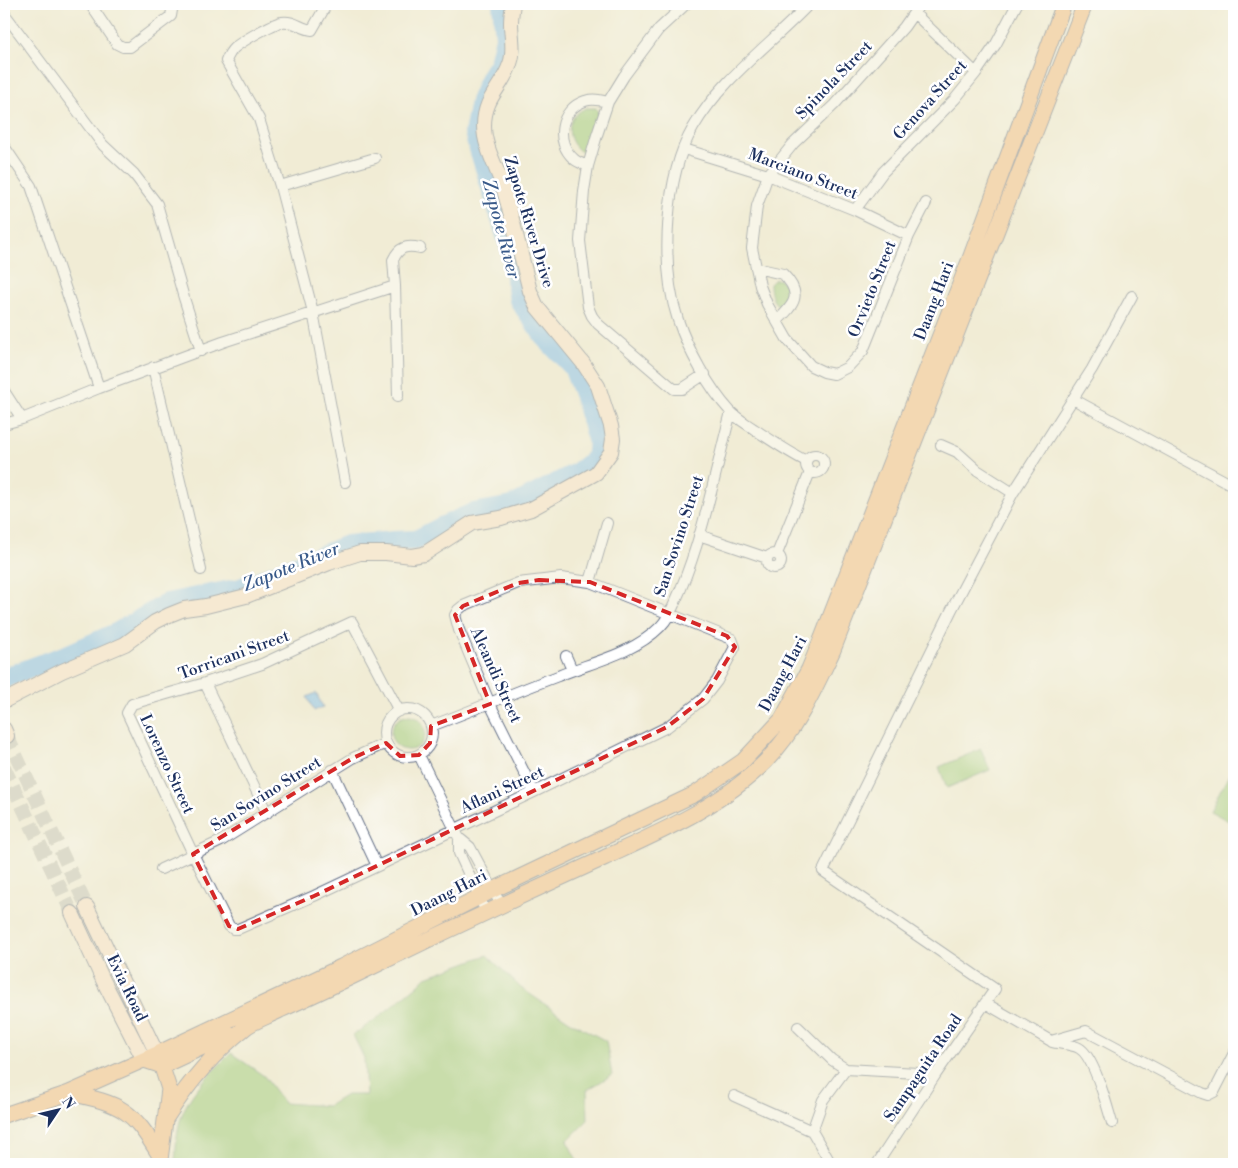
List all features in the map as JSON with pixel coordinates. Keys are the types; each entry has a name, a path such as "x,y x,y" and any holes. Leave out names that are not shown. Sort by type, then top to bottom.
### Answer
{"main road":[{"name":"Daang Hari","path":"160,1160 166,1118 185,1088 216,1054 249,1026 693,814 728,794 765,762 788,735 802,714 833,650 977,259 1064,4"},
{"name":"Daang Hari","path":"4,1115 69,1093 154,1060 478,897 695,794 743,761 782,719 809,669 977,259 1085,4"},
{"path":"154,1060 249,1026"},
{"name":"Evia Road","path":"154,1060 169,1089 166,1118"},
{"path":"69,1093 108,1102 121,1108 136,1120 160,1160"}],"street":[{"path":"90,4 117,44 123,47 130,47 171,16 173,4"},
{"name":"Zapote River Drive","path":"4,701 62,671 126,644 155,622 184,609 213,605 246,596 329,562 360,553 386,552 412,556 424,554 472,523 502,518 531,509 596,473 611,452 614,439 612,426 598,386 583,363 537,307 530,291 502,184 491,156 485,133 486,111 491,96 511,63 513,4"},
{"path":"686,4 659,29 624,76 608,102 588,166 580,241 587,298 592,316 598,324 674,389 682,389 704,374"},
{"path":"806,461 770,440 731,412 704,374 677,318 668,258 668,234 671,196 676,173 692,129 726,83 809,4"},
{"name":"Spinola Street","path":"768,175 793,144 834,105 914,14 920,4"},
{"name":"Genova Street","path":"855,210 883,172 955,99 976,74 996,44 1017,4"},
{"path":"324,9 312,30 282,22 271,26 235,47 226,61 258,119 280,186 313,312 345,482"},
{"path":"914,14 976,74"},
{"path":"5,17 103,145 134,174 157,204 201,351"},
{"path":"588,166 575,161 568,153 563,143 561,132 563,122 576,105 586,100 596,99 608,102"},
{"path":"4,146 30,186 99,388"},
{"name":"Marciano Street","path":"684,149 768,175 855,210 909,236"},
{"path":"280,186 375,158"},
{"name":"Orvieto Street","path":"768,175 757,206 752,248 760,286 767,304 787,340 811,366 834,374 848,367 863,351 909,236 926,203"},
{"path":"398,396 393,260 395,254 406,246 420,248"},
{"path":"756,268 783,274 794,288 796,296 793,304 777,321"},
{"path":"4,424 22,419 154,367 395,286"},
{"path":"941,446 957,452 977,470 1013,493 1092,369 1132,296"},
{"path":"154,367 201,570"},
{"path":"4,391 22,419"},
{"path":"1073,399 1234,486"},
{"name":"San Sovino Street","path":"431,726 572,670 612,657 648,637 660,627 670,614 684,581 699,535 731,412"},
{"path":"815,454 821,456 824,462 823,468 819,472 810,472 806,467 806,461 809,456 815,454"},
{"path":"699,535 772,556 810,472"},
{"name":"Sampaguita Road","path":"877,1164 995,989 823,870 947,620 1013,493"},
{"path":"590,582 607,523"},
{"name":"Aleandi Street","path":"534,792 490,704 457,622 455,615 458,610 463,606 518,583 561,578 590,582 728,636"},
{"name":"Torricani Street","path":"127,713 132,704 267,662 352,622 399,711"},
{"name":"Aflani Street","path":"238,930 377,866 457,833 534,792 667,727 703,699 717,681 735,647 732,639 728,636"},
{"path":"566,656 572,670"},
{"path":"205,682 267,813"},
{"path":"406,709 418,712 428,720 431,726 432,738 430,743 419,755 412,757 400,756 394,753 386,743 384,736 386,724 389,718 399,711 406,709"},
{"name":"Lorenzo Street","path":"127,713 229,926 238,930"},
{"name":"San Sovino Street","path":"161,869 221,841 332,770 386,743"},
{"path":"419,755 457,833 470,848 501,905"},
{"path":"332,770 377,866"},
{"path":"457,833 459,853 486,912"},
{"name":"Evia Road","path":"87,907 154,1060"},
{"name":"Evia Road","path":"72,913 103,980 154,1060"},
{"path":"985,1003 1050,1041 1079,1048 1085,1054 1101,1084 1112,1123"},
{"path":"798,1027 832,1060 846,1069 936,1074"},
{"path":"1050,1041 1086,1031 1208,1095 1214,1092 1234,1053"},
{"path":"812,1131 824,1100 846,1069"},
{"path":"734,1096 812,1131 831,1164"}],"highlighted area":[{"path":"539,580 590,582 727,636 735,647 703,699 667,727 314,896 238,929 229,926 193,854 353,758 386,743 400,756 419,755 430,743 431,726 490,704 455,615 463,606 518,583"}],"green space":[{"path":"586,108 596,108 598,116 589,145 583,152 571,140 570,128 574,116"},
{"path":"775,279 781,280 788,290 788,299 783,306 774,302 771,295 770,284"},
{"path":"408,716 420,721 425,733 420,745 408,750 396,745 391,733 396,721"},
{"path":"981,749 990,770 947,788 939,767"},
{"path":"1234,765 1234,824 1210,811"},
{"path":"487,955 521,988 571,1022 606,1041 612,1075 587,1090 588,1120 567,1141 579,1164 175,1164 176,1142 180,1121 189,1101 201,1084 231,1053 264,1076 284,1103 328,1106 346,1095 366,1095 364,1058 353,1035 376,1019 426,977"}],"water":[{"path":"316,693 323,707 314,711 307,697"}],"waterway":[{"name":"Zapote River","path":"4,679 69,654 116,633 167,603 240,588 347,545 416,540 473,513 512,506 578,472 596,458 598,443 573,367 546,339 519,300 510,249 474,133 480,101 490,77 499,63 505,37 502,4"}],"tunnel":[{"path":"7,736 87,907"},
{"path":"4,767 72,913"}]}
